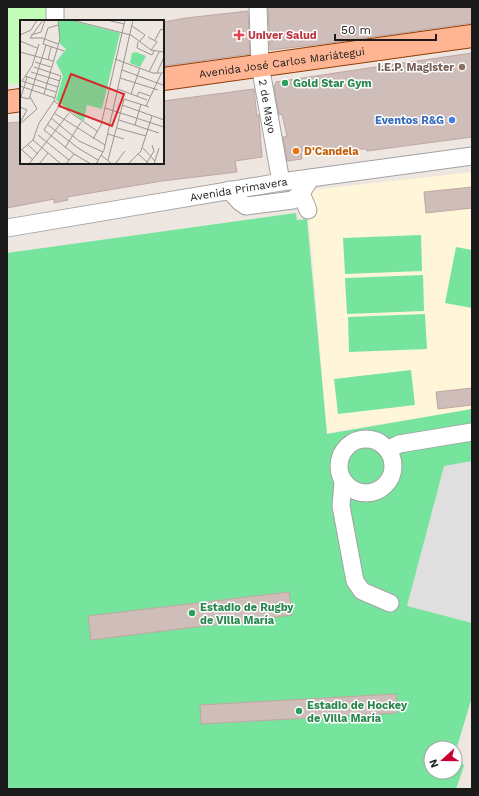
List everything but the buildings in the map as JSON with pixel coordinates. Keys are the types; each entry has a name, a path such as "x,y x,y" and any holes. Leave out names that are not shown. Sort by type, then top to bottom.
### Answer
{"main road":[{"name":"Avenida José Carlos Mariátegui","path":"164,79 472,36"},
{"path":"7,102 20,100"}],"street":[{"path":"55,7 55,20"},
{"name":"2 de Mayo","path":"258,7 260,65 280,182"},
{"name":"Avenida Primavera","path":"7,228 280,182 472,156"},
{"path":"229,190 246,206 293,200 301,193 311,178"},
{"path":"301,193 308,210"},
{"path":"388,450 399,444 472,432"},
{"path":"370,438 383,444 388,450 393,463 393,470 387,483 382,488 368,493 361,493 348,487 343,482 338,469 338,461 344,448 349,444 356,440 370,438"},
{"path":"343,482 341,506 355,581 362,591 390,603"}],"shaded area":[{"path":"472,172 472,409 327,433 307,197 311,190"},
{"path":"472,461 472,623 407,606 444,466"}],"green space":[{"path":"7,7 48,7 48,20 20,20 20,84 7,85"},
{"path":"296,213 297,220 307,219 327,434 472,409 472,697 459,740 423,740 423,780 459,780 456,789 7,789 7,253"},
{"path":"421,235 422,271 345,274 343,238"},
{"path":"456,247 472,250 472,308 445,303"},
{"path":"423,275 424,311 347,314 345,278"},
{"path":"425,314 427,349 349,352 348,317"},
{"path":"411,370 415,405 338,414 334,379"}],"place":[{"name":"Univer Salud","path":"239,35"},
{"name":"I.E.P. Magister","path":"462,67"},
{"name":"Gold Star Gym","path":"285,83"},
{"name":"Eventos R&G","path":"452,120"},
{"name":"D'Candela","path":"296,151"},
{"name":"Estadio de Rugby de Villa María","path":"192,613"},
{"name":"Estadio de Hockey de Villa María","path":"299,711"}]}
